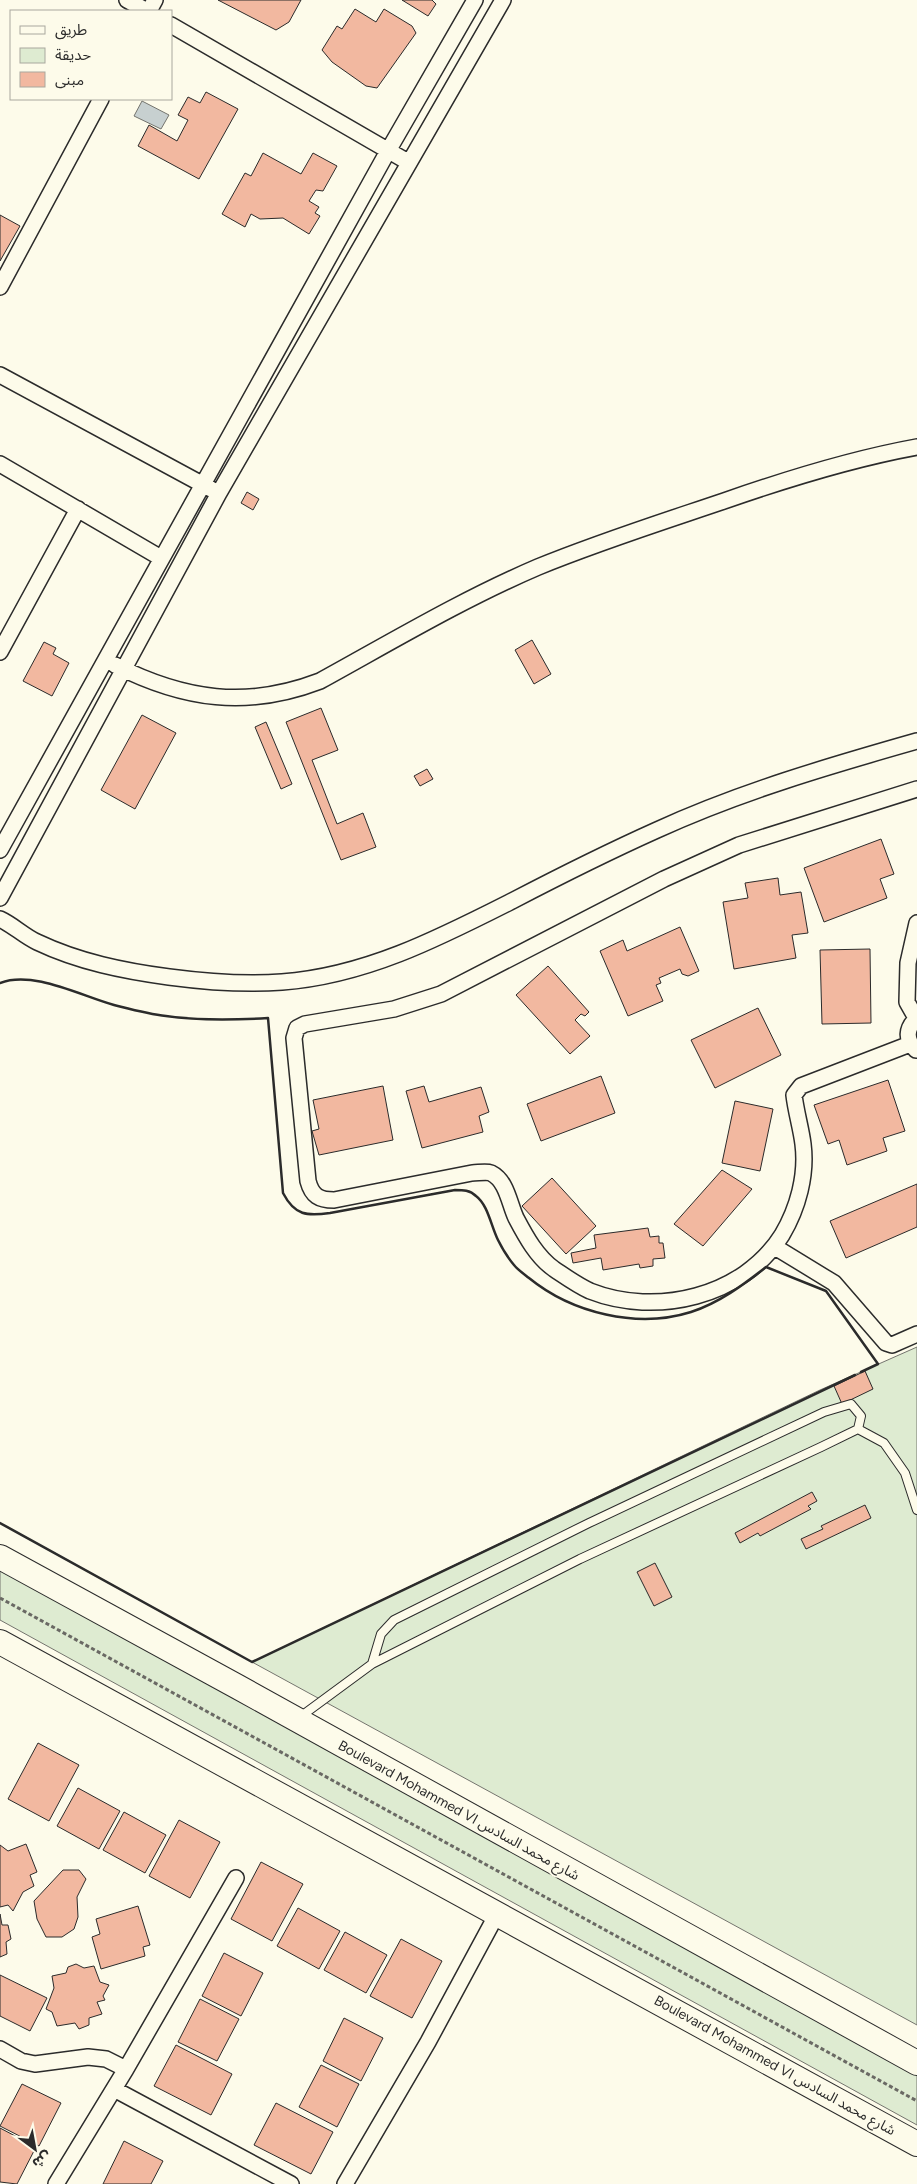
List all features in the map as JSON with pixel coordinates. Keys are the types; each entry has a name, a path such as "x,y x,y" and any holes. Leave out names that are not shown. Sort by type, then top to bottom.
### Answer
{"main road":[{"name":"Boulevard Mohammed VI شارع محمد السادس","path":"0,1557 917,2063"},
{"name":"Boulevard Mohammed VI شارع محمد السادس","path":"0,1642 917,2144"}],"street":[{"path":"127,0 146,10"},
{"path":"0,850 388,151 475,0"},
{"path":"0,898 219,494 408,162 503,0"},
{"path":"172,26 408,162"},
{"path":"0,287 100,100"},
{"path":"0,375 219,494"},
{"path":"105,660 172,688 226,698 250,699 296,690 320,681 460,606 538,568 655,524 790,478 917,447"},
{"path":"0,464 161,558"},
{"path":"0,652 4,635 78,509"},
{"path":"0,918 35,942 100,965 138,973 239,984 284,982 345,972 434,940 590,861 660,828 736,798 830,766 917,741"},
{"path":"917,789 739,845 639,891 441,994 394,1008 305,1024 297,1028 294,1038 308,1180 311,1191 316,1196 334,1200 472,1173 489,1172 497,1177 506,1189 516,1217 530,1244 544,1262 568,1279 588,1290 627,1301 681,1300 706,1294 757,1265 775,1247 789,1223 799,1196 804,1174 803,1144 794,1095 796,1090 801,1086 913,1048 907,1035 909,1025 917,1018 907,1002 908,963 917,923"},
{"path":"775,1247 834,1283 886,1342 892,1345 917,1334"},
{"path":"56,2184 126,2069 236,1878"},
{"path":"345,2184 428,2042 497,1914"},
{"path":"0,2049 21,2061 35,2064 88,2057 106,2059 126,2069"},
{"path":"114,2089 291,2184"}],"lane":[{"path":"372,1664 380,1634 394,1620 589,1523 824,1412 851,1404 861,1416 858,1429"},
{"path":"858,1429 884,1443 905,1473 917,1510"},
{"path":"296,1720 372,1664 580,1559 757,1478 858,1429"}],"path":[{"path":"0,1598 917,2101"}],"green space":[{"path":"917,1347 917,2025 252,1662 820,1390"},
{"path":"0,1568 917,2071 917,2125 0,1620"}],"shaded area":[{"path":"142,101 169,115 161,129 134,116"}],"building":[{"path":"218,0 301,0 289,22 276,30"},
{"path":"402,0 432,0 436,4 428,16"},
{"path":"355,9 376,22 384,9 412,26 416,33 377,88 366,86 332,62 322,50 337,26 342,29"},
{"path":"206,92 238,109 199,179 138,146 149,125 177,141 188,120 178,115 188,97 200,103"},
{"path":"263,153 301,174 313,153 337,166 323,191 316,190 309,201 319,207 315,213 320,216 309,234 283,218 260,219 251,214 245,227 222,214 245,173 251,176"},
{"path":"0,215 20,226 0,261"},
{"path":"247,492 259,499 253,510 241,503"},
{"path":"532,640 551,674 534,684 515,650"},
{"path":"44,642 56,648 53,654 69,663 52,696 23,681"},
{"path":"321,708 338,750 312,760 337,824 363,813 376,847 341,860 286,722"},
{"path":"142,715 176,733 135,809 101,790"},
{"path":"266,722 292,784 281,789 255,727"},
{"path":"427,769 433,779 420,786 414,776"},
{"path":"881,839 894,874 880,879 887,898 824,922 804,868"},
{"path":"778,878 780,895 801,892 808,933 792,935 796,958 734,969 723,902 748,898 745,883"},
{"path":"680,927 699,971 688,976 682,974 680,969 659,978 661,983 656,985 663,1001 628,1016 600,951 623,940 627,951"},
{"path":"870,949 871,1023 822,1024 820,950"},
{"path":"548,966 589,1012 585,1016 581,1014 575,1020 590,1036 570,1054 516,995"},
{"path":"758,1008 781,1055 715,1088 691,1040"},
{"path":"601,1076 615,1113 541,1141 527,1104"},
{"path":"888,1080 905,1131 883,1138 887,1151 847,1165 839,1140 828,1144 814,1105"},
{"path":"383,1086 393,1140 319,1155 312,1131 319,1129 313,1100"},
{"path":"424,1086 429,1102 481,1087 489,1112 479,1116 483,1132 422,1148 406,1091"},
{"path":"735,1101 773,1109 760,1171 722,1163"},
{"path":"722,1170 752,1189 703,1246 674,1224"},
{"path":"552,1178 596,1226 566,1254 522,1206"},
{"path":"917,1184 917,1227 846,1258 830,1221"},
{"path":"648,1228 650,1237 659,1236 659,1243 663,1243 665,1258 653,1259 653,1266 640,1268 639,1264 603,1270 601,1258 573,1263 571,1253 596,1248 594,1235"},
{"path":"865,1371 873,1389 842,1404 834,1386"},
{"path":"812,1492 817,1501 808,1506 811,1509 760,1536 758,1533 740,1543 735,1533"},
{"path":"865,1505 871,1518 806,1549 801,1539 823,1529 821,1526"},
{"path":"655,1563 672,1597 654,1606 637,1572"},
{"path":"38,1743 79,1765 49,1821 8,1799"},
{"path":"78,1788 120,1811 99,1849 57,1826"},
{"path":"124,1812 166,1835 145,1873 103,1850"},
{"path":"179,1820 220,1842 190,1898 149,1876"},
{"path":"26,1844 37,1872 30,1875 34,1886 23,1892 13,1911 8,1905 0,1907 0,1845 8,1851"},
{"path":"261,1862 303,1884 272,1941 231,1919"},
{"path":"63,1870 79,1870 86,1879 77,1897 78,1917 74,1929 62,1937 46,1937 37,1919 34,1901"},
{"path":"138,1906 150,1945 143,1947 145,1956 101,1969 92,1937 100,1934 96,1919"},
{"path":"298,1908 340,1931 319,1969 277,1946"},
{"path":"0,1914 2,1925 8,1925 11,1939 6,1942 7,1954 0,1957"},
{"path":"345,1932 387,1955 366,1993 324,1970"},
{"path":"401,1939 442,1961 412,2018 370,1996"},
{"path":"224,1953 263,1973 241,2016 202,1996"},
{"path":"76,1964 84,1968 94,1966 100,1982 109,1985 103,1996 105,2000 97,2002 102,2014 89,2018 89,2025 79,2029 75,2023 57,2026 52,2012 46,2009 54,1988 52,1976 66,1973 68,1967"},
{"path":"0,1975 47,1998 30,2031 0,2016"},
{"path":"200,1999 239,2019 217,2061 178,2042"},
{"path":"344,2018 383,2038 361,2081 323,2061"},
{"path":"176,2045 232,2074 211,2115 154,2086"},
{"path":"321,2065 359,2084 337,2127 299,2107"},
{"path":"22,2084 61,2103 39,2146 0,2126"},
{"path":"276,2103 333,2132 311,2174 254,2145"},
{"path":"0,2128 36,2147 17,2184 0,2182"},
{"path":"124,2141 163,2161 151,2184 103,2184"}],"wall":[{"path":"0,983 13,980 42,982 114,1005 166,1016 217,1020 268,1018 283,1193 292,1206 302,1213 330,1213 455,1190 469,1191 484,1205 501,1246 521,1272 546,1290 585,1309 627,1318 649,1319 691,1312 711,1304 730,1293 766,1267 826,1291 878,1364 861,1372"},
{"path":"0,1523 252,1662 855,1375"}]}
